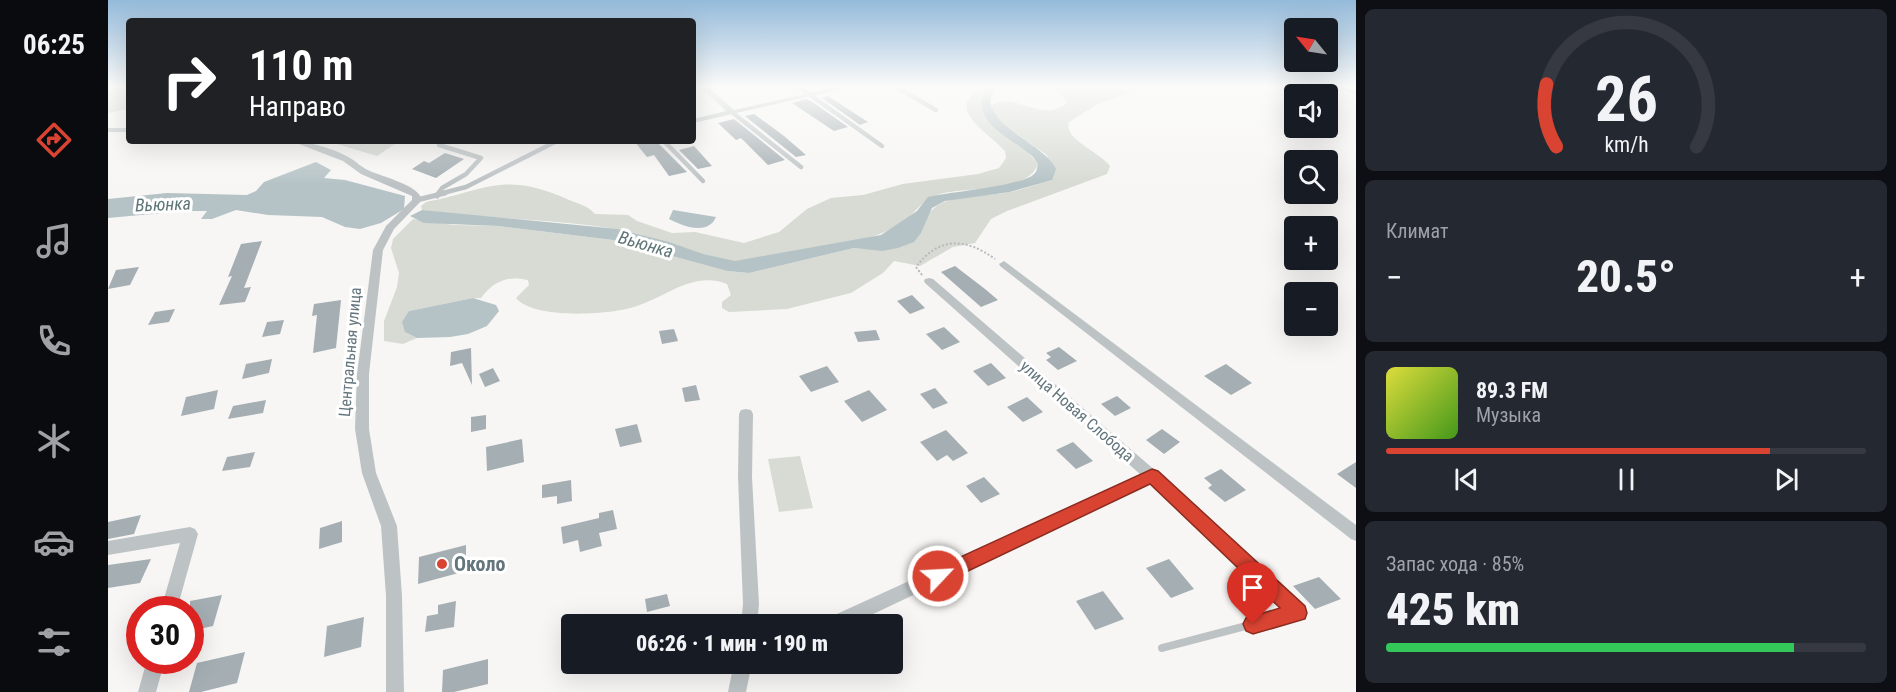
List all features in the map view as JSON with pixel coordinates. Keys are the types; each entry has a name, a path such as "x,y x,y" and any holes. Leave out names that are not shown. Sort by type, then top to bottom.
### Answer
{"street":[{"path":"108,130 126,130"},
{"path":"303,144 345,159 364,172 409,190 416,195 416,202"},
{"name":"Центральная улица","path":"395,692 394,596 389,526 369,473 362,429 363,374 378,250 390,228 416,202"},
{"path":"1004,264 1356,534"},
{"name":"улица Новая Слобода","path":"855,614 1152,476 929,281"},
{"path":"746,414 745,477 750,614"},
{"path":"1152,476 1298,613"},
{"path":"108,548 190,534 173,596"},
{"path":"147,692 152,674"},
{"path":"737,692 741,674"}],"lane":[{"path":"741,119 801,167"},
{"path":"844,119 882,146"},
{"path":"416,202 490,177 551,144"},
{"path":"667,144 703,181"},
{"path":"437,196 441,188 466,174 481,158 440,145"},
{"path":"1162,648 1298,613"}],"path":[{"path":"929,281 916,267 920,260 931,251 952,243 975,246 1004,264"}],"shaded area":[{"path":"972,119 997,119 1011,140 1026,150 1038,164 1032,173 1023,180 1011,184 936,195 895,227 877,235 751,260 734,261 705,256 646,236 616,229 446,213 422,210 421,206 426,202 481,188 510,184 545,191 582,205 595,214 628,215 637,221 672,233 695,232 744,243 779,232 807,209 831,198 863,195 903,184 978,174 999,168 1006,158 1005,151"},
{"path":"1073,119 1069,122 1071,134 1110,166 1107,174 991,219 975,243 953,247 920,266 894,261 883,273 851,293 787,309 729,312 722,308 722,302 731,295 727,284 703,281 681,286 648,302 625,309 610,312 556,313 525,305 516,298 529,285 528,280 513,278 496,284 481,298 409,311 405,332 417,338 403,344 384,341 384,321 397,287 399,273 391,248 393,239 413,219 453,225 498,226 613,240 727,271 749,273 854,248 866,249 928,216 934,208 953,199 1011,192 1052,180 1047,155 997,120"},
{"path":"337,144 395,144 377,156"},
{"path":"800,456 813,508 779,512 768,459"}],"water":[{"name":"Вьюнка","path":"1000,119 1049,159 1056,169 1052,180 1010,192 945,201 932,208 921,233 914,242 882,251 854,248 749,273 727,271 613,240 498,226 424,223 410,216 422,210 618,229 735,261 881,235 917,211 928,197 1002,185 1029,178 1036,172 1038,164 1033,157 987,120"},
{"name":"Вьюнка","path":"316,162 331,170 324,178 345,180 405,196 404,209 381,223 360,229 345,227 322,217 268,215 236,210 212,219 201,219 207,211 108,218 108,199 167,193 247,195 256,191 264,182"},
{"path":"673,210 716,217 707,226 694,228 669,219"},
{"path":"473,298 496,305 499,311 487,326 468,334 450,337 417,338 405,332 402,322 409,311"}],"building":[{"path":"734,119 785,160 768,165 741,138 736,140 718,123"},
{"path":"749,119 761,119 806,155 796,157"},
{"path":"816,119 837,119 848,127 834,131"},
{"path":"852,119 864,119 868,122 860,125"},
{"path":"636,144 659,144 687,172 669,176 654,155 647,157"},
{"path":"694,146 712,166 698,169 679,150"},
{"path":"445,153 464,159 436,178 412,169 424,161 429,163"},
{"path":"262,241 244,288 251,287 245,302 219,305 232,276 228,277 241,244"},
{"path":"955,266 998,300 981,307 941,272"},
{"path":"139,267 130,285 108,289 116,270"},
{"path":"912,295 925,308 910,314 897,301"},
{"path":"341,300 336,348 313,353 317,315 312,316 314,304"},
{"path":"175,309 169,322 148,325 155,312"},
{"path":"284,320 280,334 262,337 267,322"},
{"path":"944,327 960,342 942,350 926,334"},
{"path":"674,329 678,341 662,344 659,331"},
{"path":"876,330 880,340 858,342 854,332"},
{"path":"1059,347 1077,361 1058,370 1046,360 1051,357 1046,353"},
{"path":"471,348 472,385 462,363 450,366 451,352"},
{"path":"272,359 269,373 242,379 246,364"},
{"path":"991,363 1006,378 988,386 973,371"},
{"path":"1226,364 1252,383 1231,395 1204,376"},
{"path":"827,366 839,382 811,392 799,376"},
{"path":"493,368 500,381 485,387 479,374"},
{"path":"696,385 700,400 685,402 682,388"},
{"path":"935,388 948,403 933,409 920,394"},
{"path":"218,390 214,409 181,416 186,397"},
{"path":"869,390 887,410 862,422 844,401"},
{"path":"1117,396 1131,408 1115,416 1101,404"},
{"path":"1027,397 1043,412 1023,422 1007,407"},
{"path":"266,400 263,413 228,419 233,406"},
{"path":"486,415 486,429 471,432 471,417"},
{"path":"637,424 642,442 620,447 615,429"},
{"path":"1162,429 1180,442 1164,454 1146,440"},
{"path":"946,430 968,453 953,461 947,455 937,461 920,442"},
{"path":"522,439 524,462 487,471 486,447"},
{"path":"1073,442 1093,461 1076,469 1056,450"},
{"path":"255,452 250,467 222,471 227,457"},
{"path":"1356,462 1356,488 1337,474"},
{"path":"1221,469 1246,490 1225,502 1208,488 1212,485 1204,478"},
{"path":"984,477 1000,494 981,503 966,486"},
{"path":"571,480 572,501 557,504 557,496 542,498 542,485"},
{"path":"613,510 617,529 599,533 602,546 580,552 578,540 563,544 561,527 599,518 599,513"},
{"path":"141,515 134,534 108,539 108,522"},
{"path":"342,521 342,542 319,549 320,528"},
{"path":"466,545 466,571 418,584 419,557"},
{"path":"151,559 140,583 108,588 108,565"},
{"path":"1169,559 1194,589 1171,598 1146,568"},
{"path":"1319,577 1341,599 1315,609 1293,586"},
{"path":"1103,591 1124,619 1095,630 1076,601"},
{"path":"667,594 670,606 647,612 645,599"},
{"path":"222,595 213,626 204,628 204,598"},
{"path":"456,601 454,627 425,632 427,616 438,614 438,605"},
{"path":"364,617 361,647 324,657 327,626"},
{"path":"245,652 237,683 201,692 189,692 194,674 204,674 204,661"},
{"path":"488,659 488,684 454,692 442,692 443,670"}],"place":[{"name":"Около","path":"442,564"}],"route":[{"path":"938,576 1152,476 1298,613 1253,624"}]}
